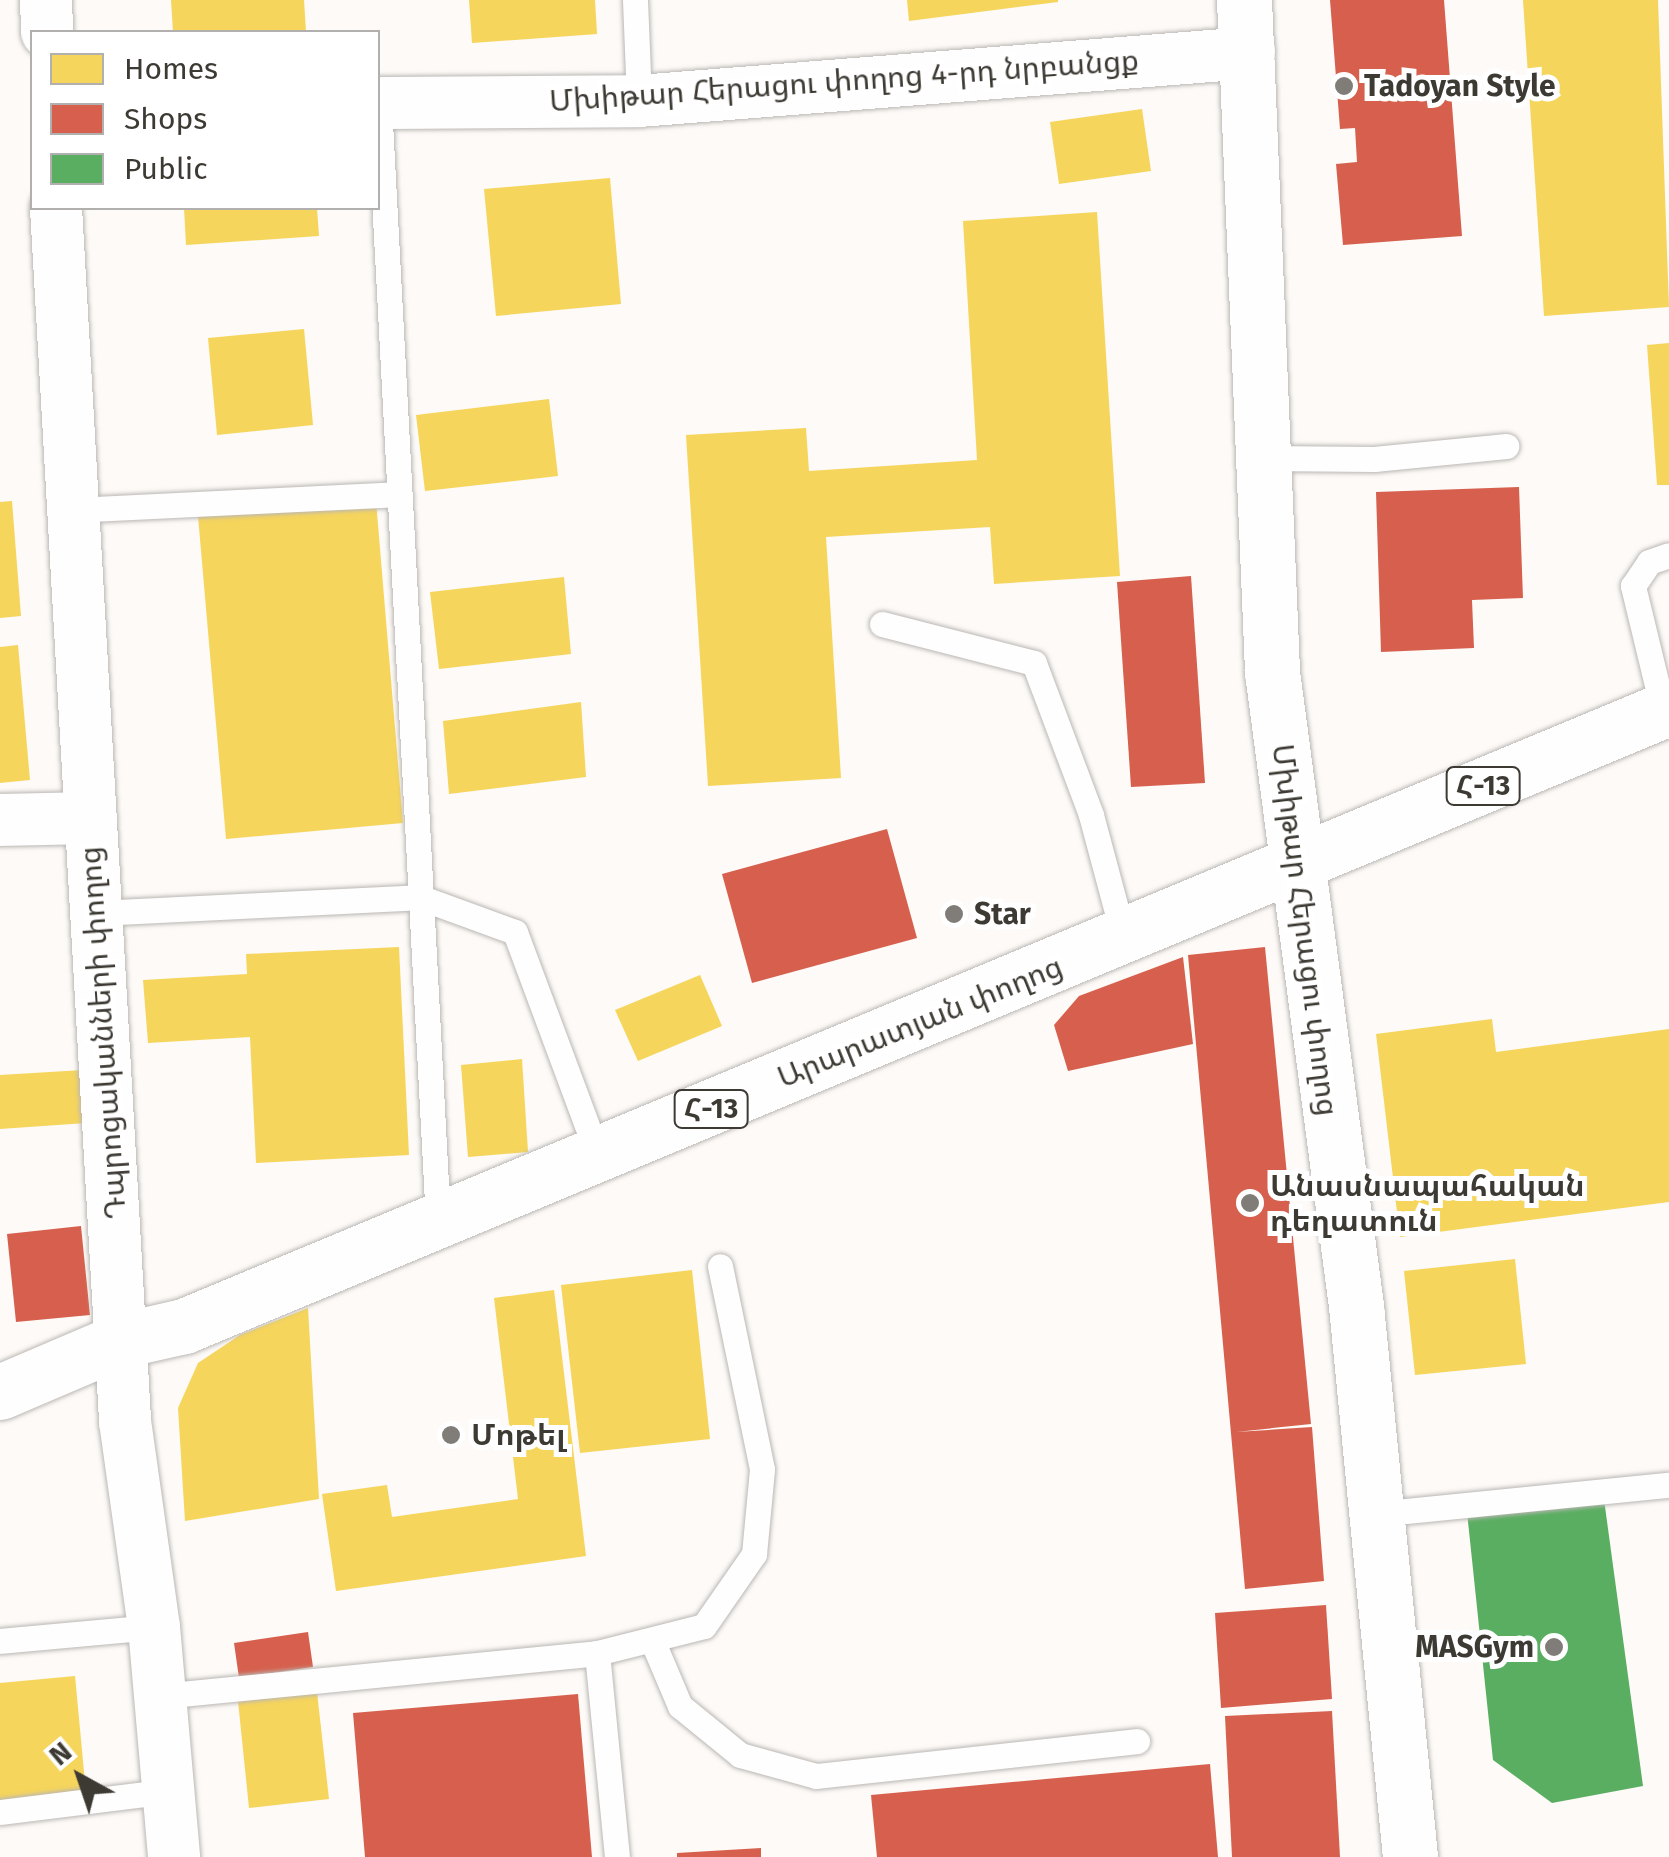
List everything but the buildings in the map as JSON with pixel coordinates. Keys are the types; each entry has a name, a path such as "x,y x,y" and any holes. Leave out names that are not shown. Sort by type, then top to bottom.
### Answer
{"street":[{"path":"46,0 47,30"},
{"name":"Մխիթար Հերացու փողոց","path":"1244,0 1250,53 1272,672 1356,1306 1410,1857"},
{"name":"Մխիթար Հերացու փողոց 4-րդ նրբանցք","path":"380,102 640,101 1250,53"},
{"name":"Դպրոցականների փողոց","path":"56,210 125,1421 154,1627 174,1857"},
{"name":"Արարատյան փողոց","path":"0,1392 122,1340 184,1326 438,1222 1666,709"},
{"path":"0,820 88,818"}],"lane":[{"path":"635,0 640,101"},
{"path":"380,123 438,1222"},
{"path":"1264,458 1374,460 1506,446"},
{"path":"72,510 398,494"},
{"path":"1666,709 1633,586 1650,562 1669,555"},
{"path":"882,624 1034,663 1091,815 1124,938"},
{"path":"97,913 419,897 515,932 598,1155"},
{"path":"160,1696 597,1653 704,1626 754,1554 762,1468 720,1266"},
{"path":"1376,1514 1669,1485"},
{"path":"0,1641 154,1627"},
{"path":"652,1640 680,1706 740,1755 816,1776 1137,1741"},
{"path":"597,1653 617,1857"},
{"path":"0,1812 168,1791"}],"place":[{"name":"Tadoyan Style","path":"1344,86"},
{"name":"Star","path":"954,914"},
{"name":"Անասնապահական դեղատուն","path":"1250,1203"},
{"name":"Մոթել","path":"451,1435"},
{"name":"MASGym","path":"1554,1647"}]}
